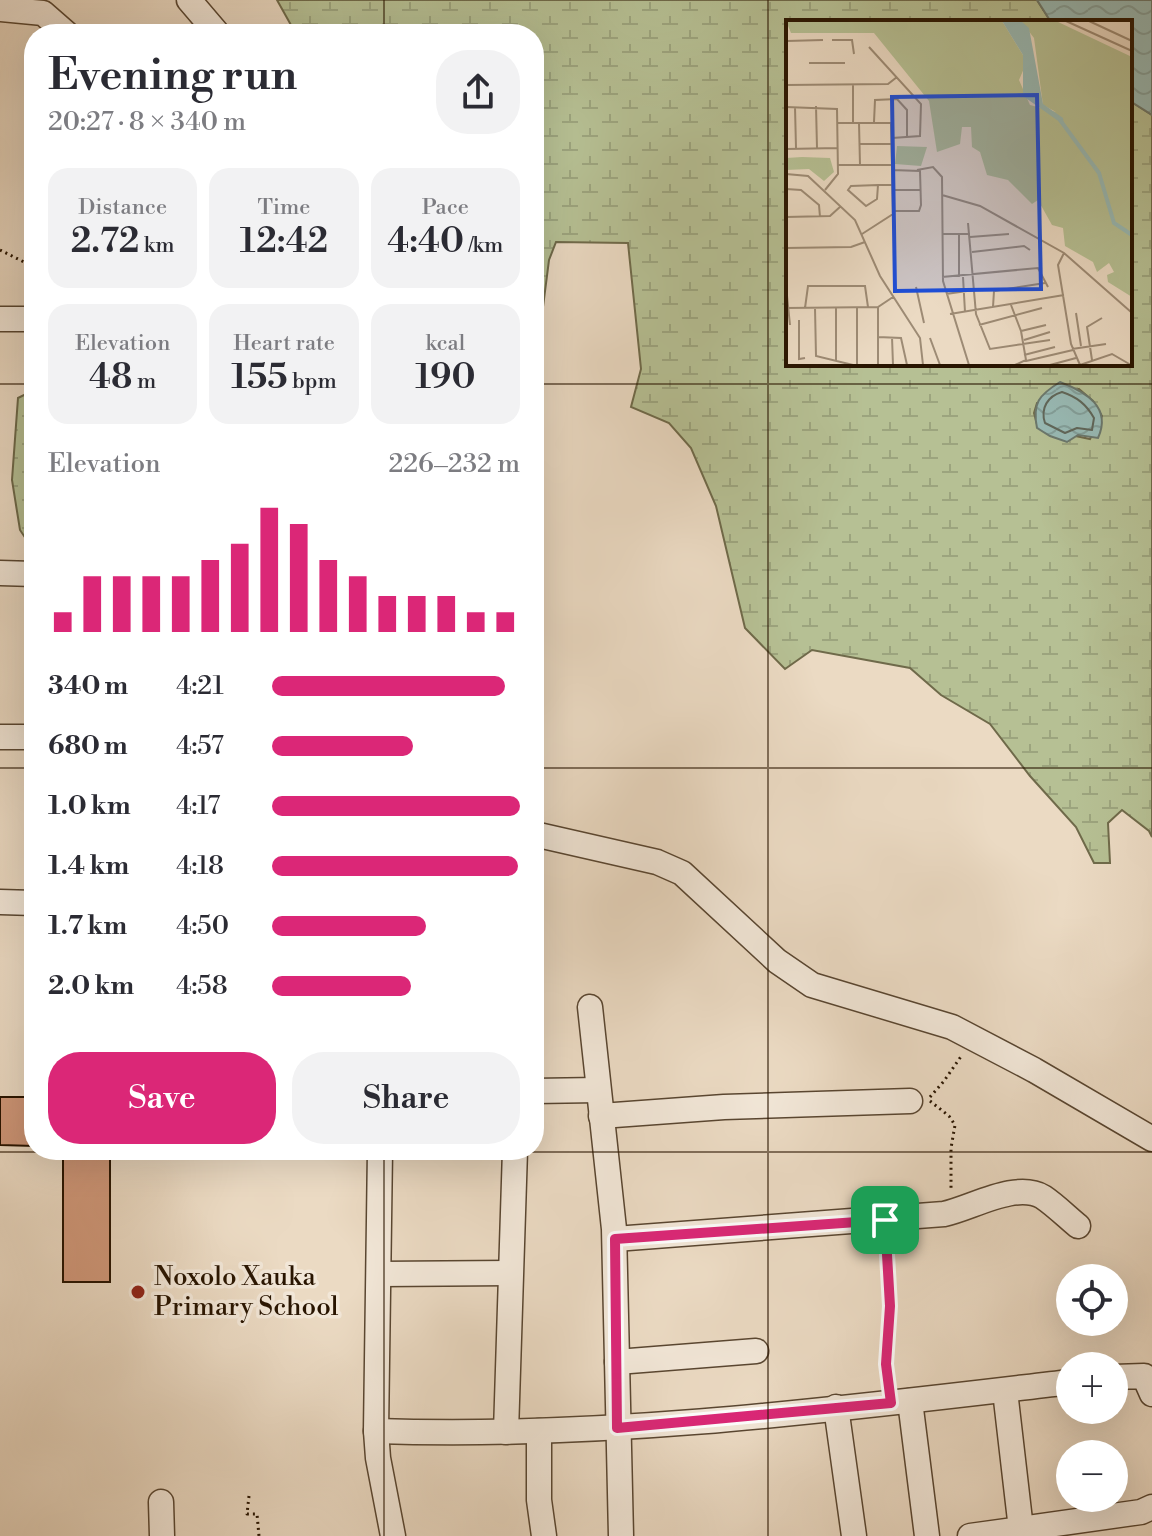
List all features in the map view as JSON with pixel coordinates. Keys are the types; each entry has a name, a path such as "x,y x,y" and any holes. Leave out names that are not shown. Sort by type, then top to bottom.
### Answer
{"street":[{"path":"189,0 209,24"},
{"path":"0,9 43,13 56,24"},
{"path":"0,319 24,319"},
{"path":"0,573 24,574"},
{"path":"0,737 24,737"},
{"path":"544,836 657,862 682,873 777,961 812,985 952,1027 1152,1139"},
{"path":"0,902 24,903"},
{"path":"590,1007 615,1239 621,1536"},
{"path":"544,1091 598,1090"},
{"path":"601,1116 724,1107 910,1101"},
{"path":"380,1160 376,1431 393,1536"},
{"path":"506,1432 515,1160"},
{"path":"615,1239 885,1220 951,1212 1002,1194 1025,1192 1045,1198 1078,1226"},
{"path":"380,1274 510,1273"},
{"path":"617,1362 756,1351"},
{"path":"1128,1377 1144,1376 1152,1394"},
{"path":"376,1431 506,1432 617,1428 1056,1384"},
{"path":"1005,1391 1021,1529"},
{"path":"900,1402 927,1536"},
{"path":"836,1407 854,1536"},
{"path":"539,1431 539,1500 544,1536"},
{"path":"161,1502 162,1536"},
{"path":"970,1536 1141,1512 1152,1507"}],"path":[{"path":"0,250 24,262"},
{"path":"951,1212 951,1148 955,1125 949,1116 927,1099 975,1039"},
{"path":"885,1220 890,1306 886,1364 900,1402"},
{"path":"249,1496 247,1514 257,1514 259,1536"}],"green space":[{"path":"277,0 1037,0 1050,20 786,20 786,366 1132,366 1132,102 1152,115 1152,837 1149,831 1122,810 1108,823 1110,863 1094,863 1076,827 1030,776 990,724 941,695 910,668 812,650 785,669 745,628 716,506 691,448 669,423 631,407 641,369 628,243 556,242 549,260 544,299 544,24 290,24","holes":["1079,389 1093,401 1102,416 1090,439 1038,428 1034,413 1037,403"]},
{"path":"24,395 24,536 20,530 12,480 18,398"}],"water":[{"path":"1037,0 1152,0 1152,115 1132,102 1132,20 1050,20"},
{"path":"1060,382 1087,396 1099,409 1102,418 1098,438 1078,435 1067,442 1037,428 1039,400"}],"building":[{"path":"0,1097 24,1097 24,1146 0,1145"},
{"path":"63,1160 110,1160 110,1282 63,1282"}],"place":[{"name":"Noxolo Xauka Primary School","path":"138,1292"}],"route":[{"path":"885,1220 890,1306 886,1364 891,1403 617,1428 615,1239 885,1220"}]}
